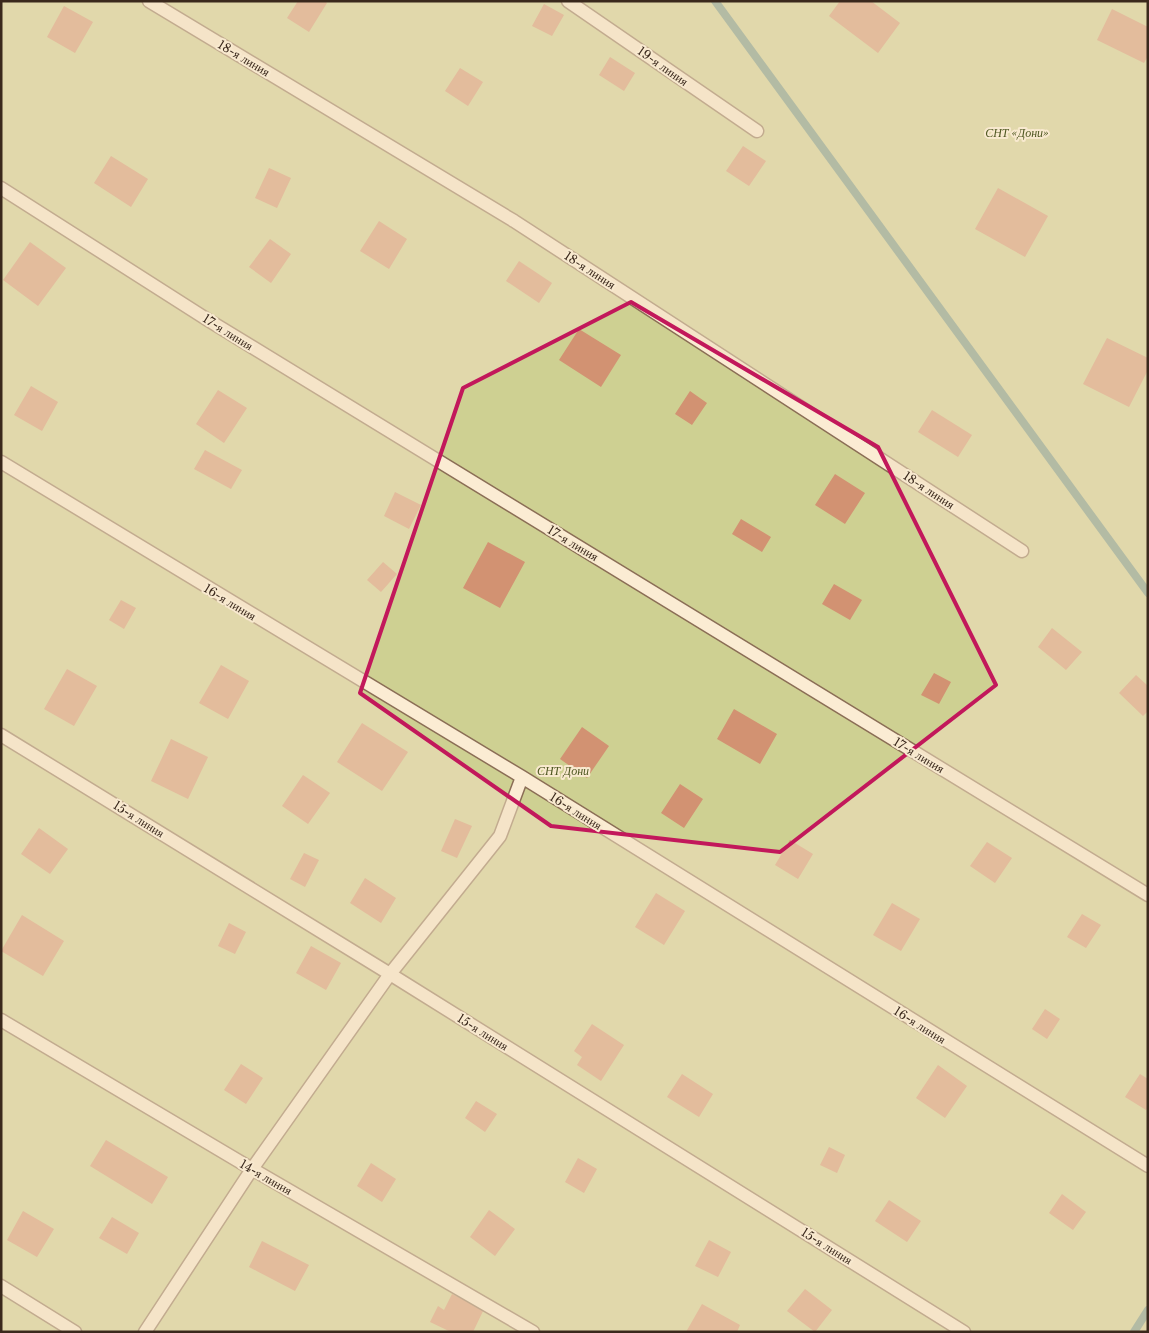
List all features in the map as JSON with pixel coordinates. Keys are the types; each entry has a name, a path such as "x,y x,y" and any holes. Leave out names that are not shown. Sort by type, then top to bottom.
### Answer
{"lane":[{"name":"18-я линия","path":"150,1 514,221 1022,550"},
{"name":"19-я линия","path":"568,1 757,131"},
{"name":"17-я линия","path":"1,188 217,325 1148,895"},
{"name":"16-я линия","path":"1,462 522,777 1148,1166"},
{"name":"15-я линия","path":"1,735 390,974 964,1332"},
{"path":"145,1332 252,1169 390,974 500,836 522,777"},
{"name":"14-я линия","path":"1,1020 252,1169 533,1332"},
{"path":"1,1286 75,1332"}],"highlighted area":[{"path":"631,302 878,447 996,685 780,852 551,826 360,693 463,388"}],"green space":[{"name":"СНТ Дони","path":"1,1 1148,1 1148,1332 1,1332"}],"building":[{"path":"298,1 325,1 327,3 309,32 287,18"},
{"path":"840,1 871,1 900,23 878,53 829,16"},
{"path":"544,4 564,15 552,36 532,26"},
{"path":"64,6 93,22 75,53 47,37"},
{"path":"1112,9 1148,27 1148,56 1144,63 1097,40"},
{"path":"610,57 635,73 624,91 599,75"},
{"path":"460,68 483,82 468,106 445,91"},
{"path":"743,146 766,161 749,186 726,171"},
{"path":"111,156 148,179 131,207 94,183"},
{"path":"269,168 291,178 277,208 255,198"},
{"path":"998,188 1048,216 1025,257 975,229"},
{"path":"379,221 407,239 389,269 360,251"},
{"path":"270,239 291,254 271,283 249,267"},
{"path":"30,242 66,268 38,306 3,280"},
{"path":"519,261 552,283 539,303 506,281"},
{"path":"579,329 621,355 601,387 559,360"},
{"path":"1107,338 1148,358 1148,370 1129,407 1083,384"},
{"path":"31,386 58,402 42,431 14,415"},
{"path":"218,390 247,408 224,443 196,424"},
{"path":"690,391 707,403 692,425 675,414"},
{"path":"932,410 972,435 958,457 918,432"},
{"path":"205,450 242,470 231,489 194,469"},
{"path":"835,474 865,493 845,524 815,505"},
{"path":"395,492 421,505 409,529 384,516"},
{"path":"741,519 771,537 762,552 732,534"},
{"path":"488,542 525,562 500,608 463,588"},
{"path":"383,562 397,574 381,592 367,580"},
{"path":"834,584 862,600 850,620 822,604"},
{"path":"121,600 136,608 124,629 109,620"},
{"path":"1052,628 1082,652 1066,670 1038,647"},
{"path":"221,665 249,681 228,719 199,703"},
{"path":"67,669 97,686 74,726 44,709"},
{"path":"934,673 951,682 939,704 921,695"},
{"path":"1136,675 1148,686 1148,711 1143,716 1119,693"},
{"path":"734,709 777,734 760,764 717,739"},
{"path":"362,723 408,752 382,791 337,762"},
{"path":"582,727 609,746 587,778 560,759"},
{"path":"171,739 208,757 188,799 151,781"},
{"path":"303,775 330,793 308,824 282,806"},
{"path":"680,784 703,799 684,828 661,813"},
{"path":"455,819 472,826 457,858 441,851"},
{"path":"39,828 68,849 50,874 21,854"},
{"path":"790,840 813,854 798,879 775,865"},
{"path":"987,842 1012,858 995,883 970,866"},
{"path":"304,853 319,860 305,887 290,879"},
{"path":"365,878 396,898 381,923 350,903"},
{"path":"656,893 685,911 664,945 635,927"},
{"path":"892,903 920,919 901,951 873,935"},
{"path":"1082,914 1101,925 1086,948 1067,937"},
{"path":"22,915 64,941 43,976 1,951"},
{"path":"229,923 246,932 235,954 218,946"},
{"path":"311,946 341,963 326,990 296,973"},
{"path":"1045,1009 1060,1019 1047,1039 1032,1029"},
{"path":"592,1024 624,1045 601,1081 577,1065 582,1057 574,1051"},
{"path":"241,1064 263,1078 246,1104 224,1090"},
{"path":"938,1065 967,1086 945,1118 916,1098"},
{"path":"682,1074 713,1094 699,1117 667,1097"},
{"path":"1140,1074 1148,1079 1148,1107 1146,1110 1125,1097"},
{"path":"476,1101 497,1114 485,1132 465,1118"},
{"path":"106,1140 168,1177 152,1204 90,1166"},
{"path":"829,1147 845,1155 837,1173 820,1165"},
{"path":"578,1158 597,1169 584,1193 565,1182"},
{"path":"371,1163 396,1179 382,1202 357,1186"},
{"path":"1062,1194 1086,1212 1073,1230 1049,1213"},
{"path":"889,1200 921,1221 907,1242 875,1221"},
{"path":"489,1210 515,1229 495,1256 470,1237"},
{"path":"23,1211 54,1229 37,1257 7,1240"},
{"path":"112,1217 139,1233 127,1254 99,1238"},
{"path":"709,1240 731,1252 718,1277 695,1266"},
{"path":"262,1241 309,1265 295,1291 249,1267"},
{"path":"805,1289 832,1310 815,1332 787,1311"},
{"path":"452,1294 484,1309 473,1332 451,1332 430,1322 438,1306 444,1310"},
{"path":"702,1304 740,1325 737,1332 686,1332"}],"waterway":[{"path":"715,1 1148,593"},
{"path":"1134,1332 1148,1310"}],"park label":[{"name":"СНТ «Дони»","path":"1017,132"}]}
